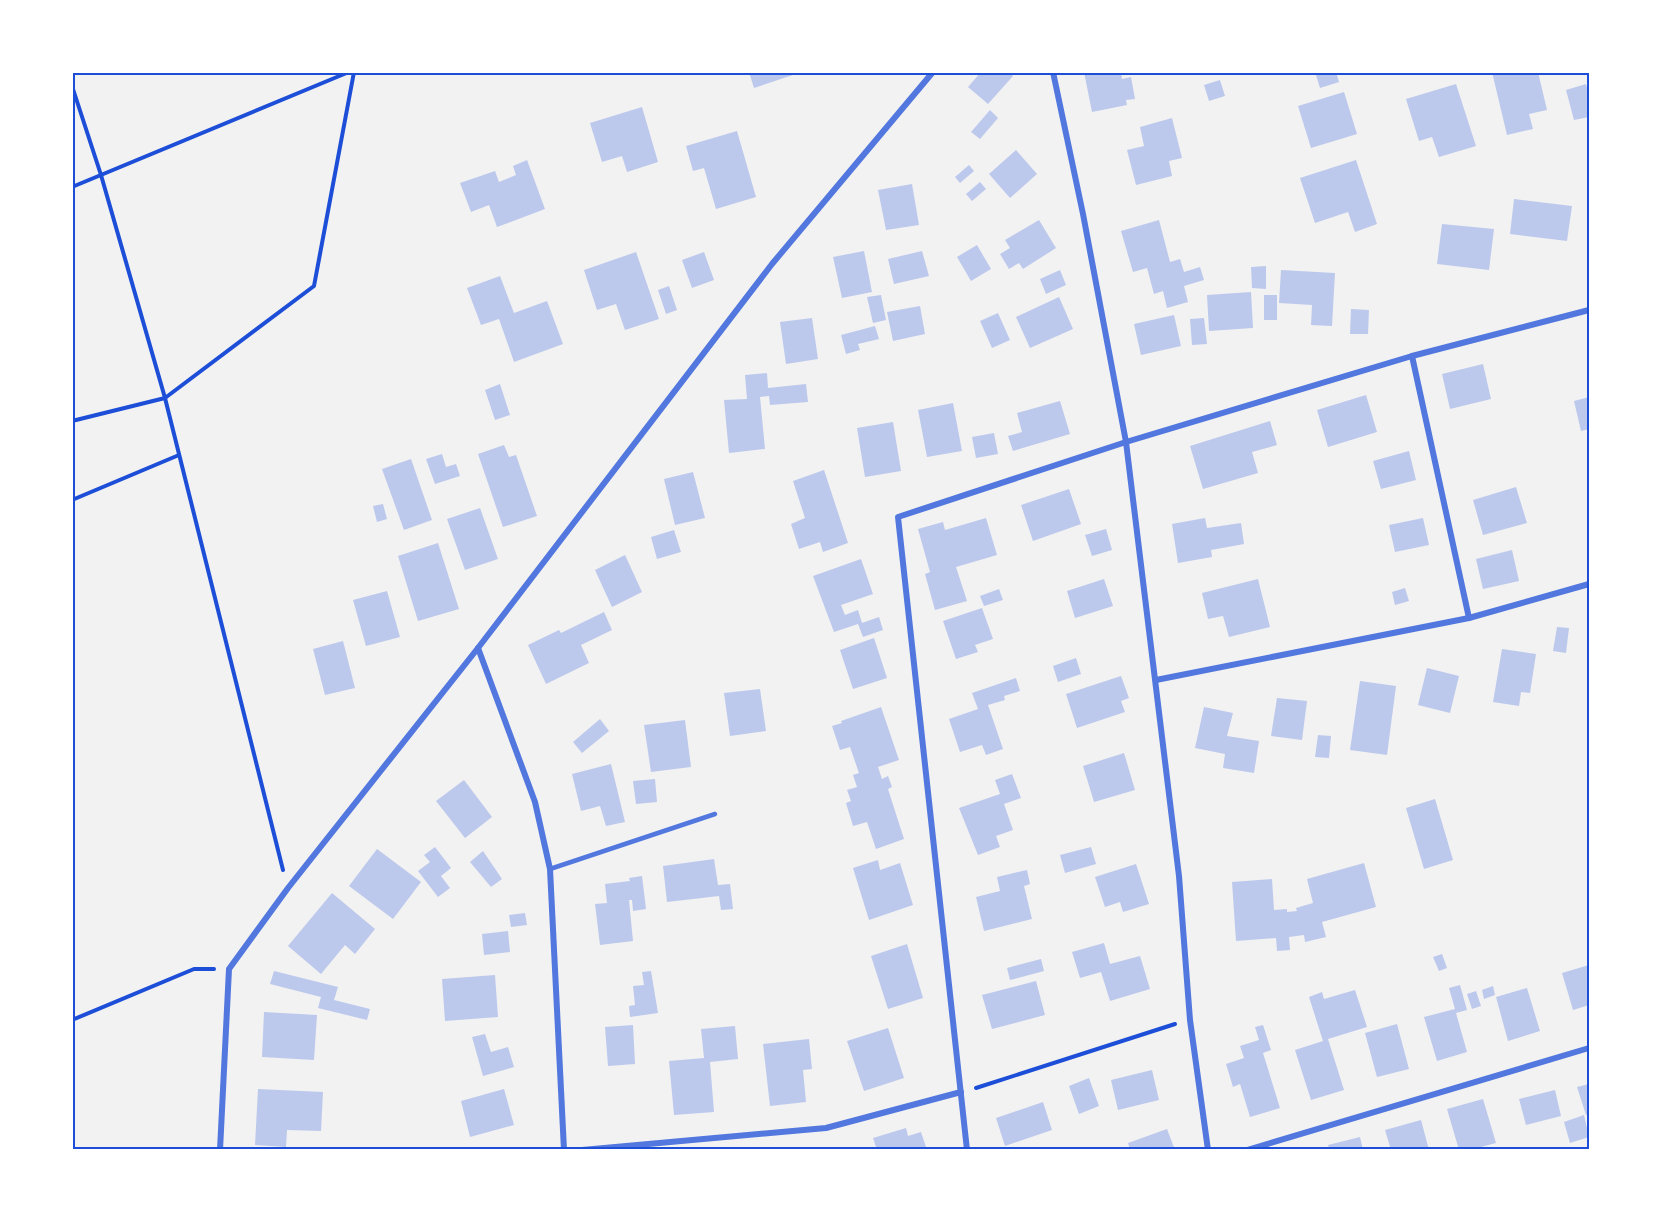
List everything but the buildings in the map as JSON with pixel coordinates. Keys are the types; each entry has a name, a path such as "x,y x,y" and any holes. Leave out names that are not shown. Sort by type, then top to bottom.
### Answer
{"street":[{"path":"220,1150 229,969 288,888 478,648 772,264 933,72"},
{"path":"1053,72 1126,442 1179,876 1190,1020 1208,1150"},
{"path":"967,1150 898,518 1126,442 1412,356 1589,310"},
{"path":"1412,356 1469,618"},
{"path":"1156,680 1469,618 1589,584"},
{"path":"478,648 535,801 550,869 564,1150"},
{"path":"1247,1150 1589,1048"},
{"path":"582,1150 826,1128 961,1092"}],"lane":[{"path":"550,869 716,814"}],"path":[{"path":"72,187 349,72"},
{"path":"72,421 165,398 314,286 354,72"},
{"path":"72,86 165,398 288,888"},
{"path":"72,500 179,455"},
{"path":"72,1020 194,969 229,969"},
{"path":"961,1092 1190,1020"}]}
